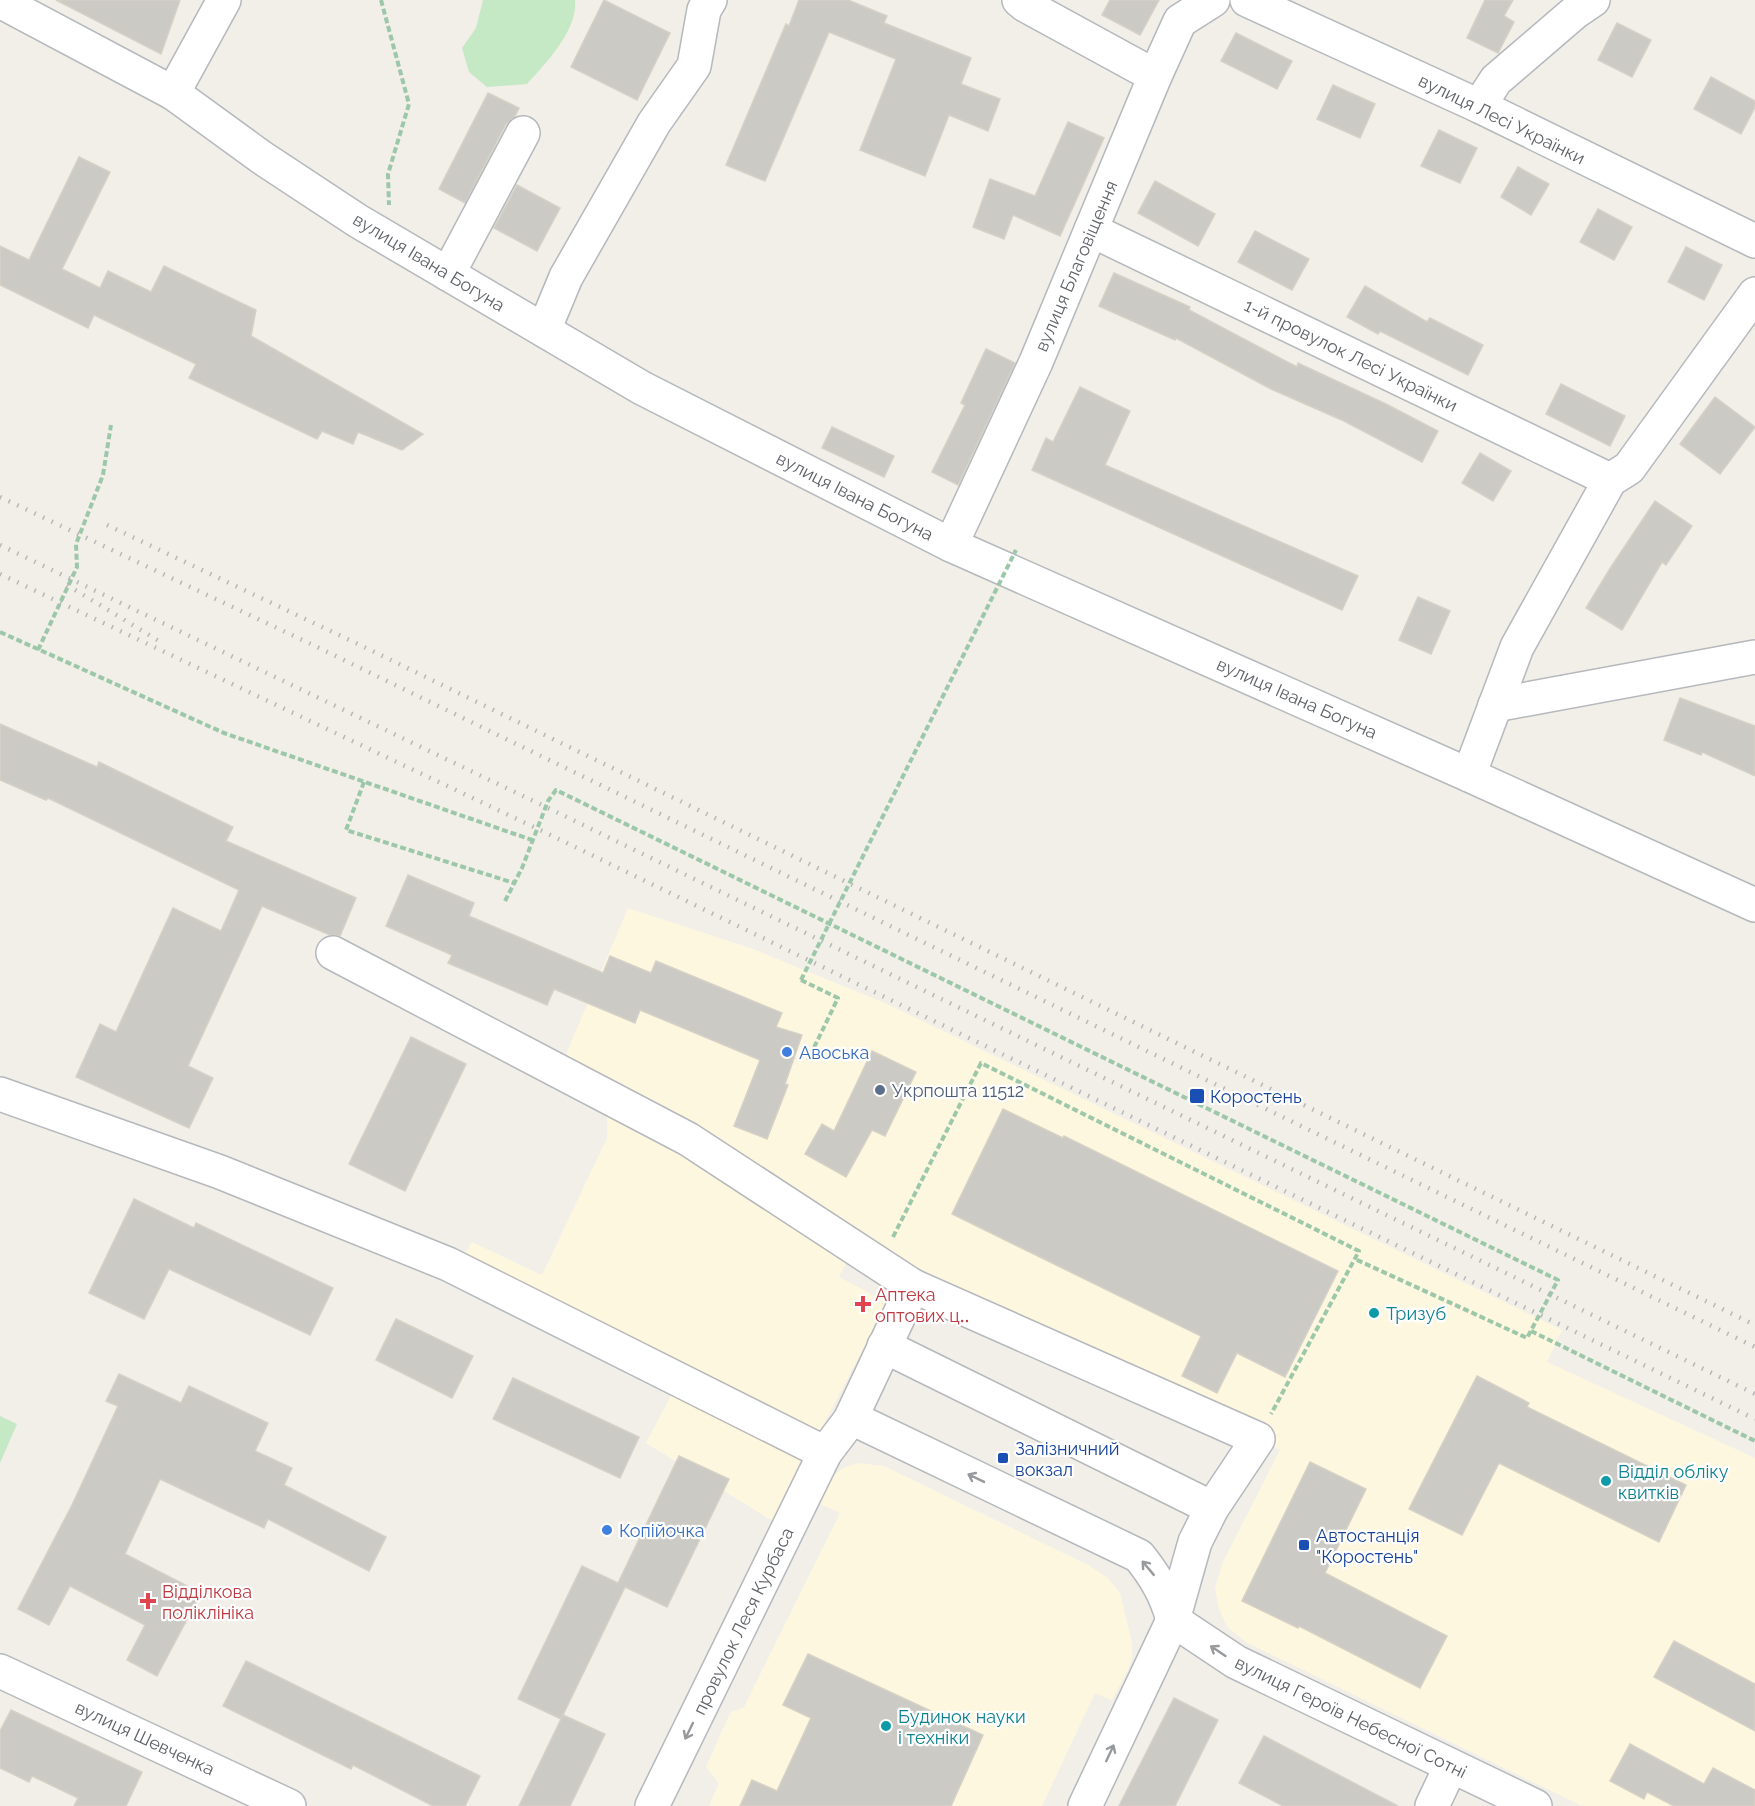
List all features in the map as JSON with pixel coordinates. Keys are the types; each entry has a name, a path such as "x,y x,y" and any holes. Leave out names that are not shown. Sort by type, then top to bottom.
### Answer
{"street":[{"path":"173,93 224,0"},
{"path":"544,330 566,277 654,123 694,66 704,10 710,0"},
{"path":"1019,0 1155,76"},
{"name":"вулиця Благовіщення","path":"951,545 1036,362 1180,21 1212,0"},
{"name":"вулиця Лесі Українки","path":"1247,0 1479,106 1755,241"},
{"path":"1479,106 1496,80 1574,13 1593,0"},
{"name":"вулиця Івана Богуна","path":"0,1 173,93 261,156 389,239 642,388 951,545 1755,905"},
{"path":"448,274 523,133"},
{"name":"1-й провулок Лесі Українки","path":"1091,230 1610,480"},
{"path":"1469,775 1517,647 1610,480 1629,468 1755,294"},
{"path":"1495,705 1755,657"},
{"path":"333,953 688,1139 914,1286 1258,1439 1212,1508 1195,1542 1173,1620 1084,1806"},
{"path":"0,1094 220,1172 448,1264 837,1437 862,1423 1138,1556 1156,1576 1167,1598 1173,1620"},
{"name":"провулок Леся Курбаса","path":"652,1806 914,1286"},
{"path":"884,1346 1212,1508"},
{"name":"вулиця Героїв Небесної Сотні","path":"1173,1620 1236,1662 1535,1806"},
{"name":"вулиця Шевченка","path":"0,1671 250,1799 290,1806"},
{"path":"1432,1806 1451,1766"}],"path":[{"path":"381,0 409,104 388,174 389,239"},
{"path":"38,650 76,567 76,544 104,475 111,425"},
{"path":"808,1060 838,998 801,980 1016,550"},
{"path":"0,632 224,733 532,840"},
{"path":"364,782 346,830 514,883"},
{"path":"505,902 548,801 556,790 1558,1280 1527,1338 1355,1259"},
{"path":"879,1264 981,1063 1359,1251 1258,1439"},
{"path":"1531,1331 1755,1441"}],"shaded area":[{"path":"628,908 753,949 887,1004 1562,1330 1547,1362 1755,1458 1755,1806 1582,1806 1248,1643 1228,1628 1219,1609 1215,1588 1223,1562 1280,1450 859,1238 839,1277 883,1300 885,1307 773,1521 646,1443 677,1384 457,1267 472,1242 542,1275 607,1138 607,1112 564,1059"},
{"path":"857,1463 884,1466 1088,1565 1108,1578 1120,1593 1132,1643 1132,1658 1128,1670 1112,1700 1095,1693 1042,1806 709,1806 719,1783 706,1767 730,1713 744,1707 840,1513 818,1503 832,1477 843,1468"}],"green space":[{"path":"483,0 575,0 575,11 566,34 527,84 487,87 469,72 462,48 476,28"},
{"path":"0,1416 17,1424 0,1463"}],"building":[{"path":"56,0 180,0 161,54"},
{"path":"604,0 670,33 637,100 571,67"},
{"path":"799,0 848,0 887,16 884,23 971,58 961,84 1000,99 988,131 949,115 925,176 860,150 896,59 829,32 765,181 726,165 786,24 789,26"},
{"path":"1110,0 1159,0 1140,35 1102,15"},
{"path":"1485,0 1513,0 1504,16 1514,22 1498,53 1467,38"},
{"path":"1617,23 1651,40 1632,77 1598,60"},
{"path":"1236,33 1292,61 1277,89 1221,61"},
{"path":"1711,77 1755,101 1755,107 1741,134 1694,109"},
{"path":"1333,85 1375,104 1360,138 1317,119"},
{"path":"488,93 519,108 515,116 506,124 465,203 439,189"},
{"path":"1068,122 1104,138 1060,236 1013,215 1004,239 973,227 990,179 1035,196"},
{"path":"1439,130 1477,148 1460,183 1421,166"},
{"path":"79,157 110,172 62,269 100,288 108,271 151,292 164,266 256,310 251,336 423,434 402,450 358,432 353,444 322,431 317,439 189,378 196,364 94,315 88,328 0,285 0,246 29,260"},
{"path":"1518,167 1549,184 1531,215 1501,197"},
{"path":"1155,181 1215,214 1198,246 1138,213"},
{"path":"517,185 560,208 537,251 494,228"},
{"path":"1598,209 1632,227 1614,260 1580,242"},
{"path":"1255,231 1309,259 1292,290 1238,262"},
{"path":"1686,247 1722,265 1704,300 1668,282"},
{"path":"1114,273 1190,307 1189,310 1297,367 1298,363 1438,431 1422,462 1344,421 1271,389 1176,338 1175,340 1099,306"},
{"path":"1365,286 1427,322 1430,318 1483,345 1468,375 1380,331 1378,334 1347,317"},
{"path":"986,349 1015,363 958,485 932,472 965,405 961,403"},
{"path":"1561,384 1625,416 1610,446 1546,414"},
{"path":"1080,387 1130,411 1105,465 1358,576 1342,610 1032,470 1046,438 1053,442"},
{"path":"1715,397 1755,427 1720,474 1680,444"},
{"path":"832,427 894,456 884,477 822,448"},
{"path":"1480,453 1511,471 1493,501 1462,483"},
{"path":"1655,501 1692,526 1666,565 1662,562 1622,630 1586,608"},
{"path":"1418,597 1450,611 1431,654 1399,640"},
{"path":"1680,698 1755,726 1755,776 1702,752 1701,755 1664,740"},
{"path":"0,724 97,767 99,762 233,827 226,841 356,898 340,936 330,935 262,906 188,1066 213,1078 189,1128 76,1077 100,1024 116,1032 173,908 221,931 239,890 48,798 46,800 0,780"},
{"path":"408,875 474,903 469,916 603,973 610,956 651,973 656,961 782,1013 776,1027 802,1035 785,1084 788,1085 767,1139 734,1126 760,1060 640,1010 635,1023 554,989 547,1005 448,963 452,955 386,926"},
{"path":"411,1037 466,1064 405,1191 349,1164"},
{"path":"872,1051 916,1072 885,1136 872,1130 846,1177 805,1154 822,1124 834,1131"},
{"path":"1003,1109 1063,1138 1064,1136 1338,1271 1285,1377 1237,1353 1217,1393 1182,1376 1201,1336 952,1214"},
{"path":"134,1199 194,1228 196,1223 333,1288 310,1335 169,1269 144,1319 89,1293"},
{"path":"396,1319 473,1356 452,1398 376,1360"},
{"path":"119,1374 181,1403 189,1386 268,1423 255,1451 292,1468 284,1485 386,1537 369,1571 268,1519 264,1528 160,1479 125,1554 201,1593 157,1676 127,1660 145,1625 70,1586 49,1625 18,1609 72,1505 118,1406 106,1401"},
{"path":"1477,1376 1529,1403 1527,1407 1686,1485 1659,1542 1499,1463 1462,1535 1409,1509"},
{"path":"513,1378 639,1437 620,1478 493,1419"},
{"path":"679,1456 729,1479 667,1607 625,1587 561,1719 518,1699 582,1566 618,1583"},
{"path":"1310,1462 1366,1489 1325,1573 1447,1636 1420,1688 1299,1626 1298,1628 1242,1601"},
{"path":"1674,1641 1755,1684 1755,1731 1654,1677"},
{"name":"Будинок науки і техніки","path":"808,1654 983,1735 951,1806 740,1806 752,1780 777,1791 811,1718 783,1705"},
{"path":"246,1661 480,1776 465,1806 433,1806 353,1765 351,1769 223,1706"},
{"path":"1174,1698 1218,1720 1175,1806 1119,1806"},
{"path":"11,1710 142,1772 126,1806 74,1806 78,1798 32,1776 29,1782 0,1768 0,1731"},
{"path":"563,1715 605,1734 570,1806 519,1806"},
{"path":"1264,1736 1398,1806 1283,1806 1239,1783"},
{"path":"1630,1744 1704,1784 1713,1768 1755,1790 1755,1806 1674,1806 1647,1792 1644,1799 1610,1781"}],"railway":[{"path":"0,497 313,645 1755,1347"},
{"path":"107,525 358,644 1755,1325"},
{"path":"0,545 546,807 1755,1394"},
{"path":"0,574 538,829 1755,1419"},
{"path":"67,585 159,641"}],"place":[{"name":"Авоська","path":"787,1052"},
{"name":"Укрпошта 11512","path":"880,1090"},
{"name":"Коростень","path":"1197,1096"},
{"name":"Аптека оптових ц‥","path":"863,1304"},
{"name":"Тризуб","path":"1374,1313"},
{"name":"Залізничний вокзал","path":"1003,1458"},
{"name":"Відділ обліку квитків","path":"1606,1481"},
{"name":"Копійочка","path":"607,1530"},
{"name":"Автостанція \"Коростень\"","path":"1304,1545"},
{"name":"Відділкова поліклініка","path":"148,1601"},
{"name":"Будинок науки і техніки","path":"886,1726"}]}
